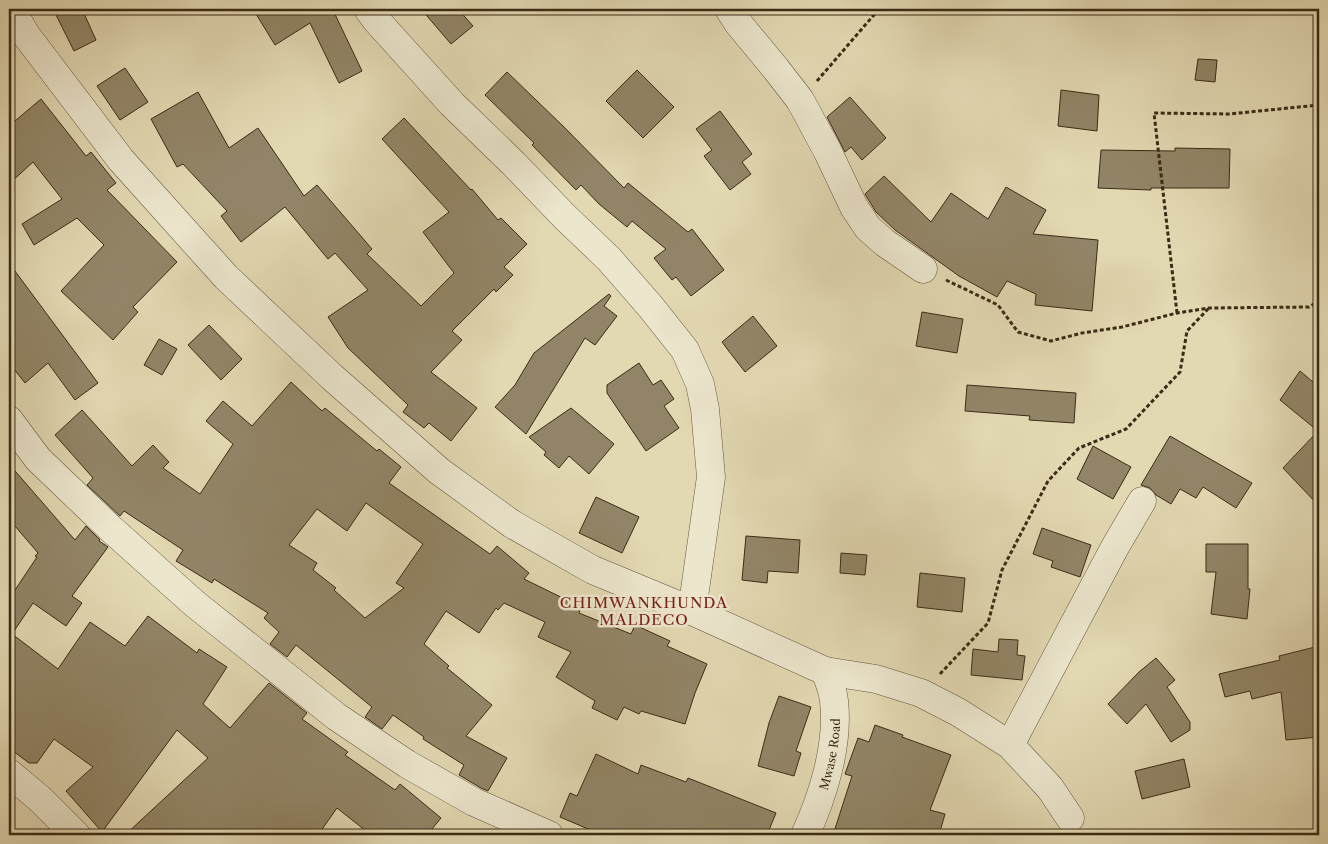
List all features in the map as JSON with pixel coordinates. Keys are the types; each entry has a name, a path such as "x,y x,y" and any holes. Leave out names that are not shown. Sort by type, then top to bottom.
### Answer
{"street":[{"path":"11,9 26,35 121,160 226,278 332,377 439,471 512,524 593,570 692,610 824,672 876,679 921,693 958,712 1010,745 1050,788 1070,818"},
{"path":"368,9 452,104 609,259 685,350 700,384 705,409 711,477 692,610"},
{"path":"729,9 738,23 800,100 828,152 854,208 868,228 885,243 922,269"},
{"path":"9,420 38,459 110,528 196,604 337,717 407,764 474,802 549,835"},
{"path":"1010,745 1142,501"},
{"name":"Mwase Road","path":"805,835 824,785 835,723 832,686 824,672"},
{"path":"9,773 40,799 76,835"}],"path":[{"path":"800,100 879,9"},
{"path":"1177,313 1154,113 1228,114 1319,105"},
{"path":"922,269 998,305 1018,332 1051,341 1208,308 1309,306 1319,301"},
{"path":"921,693 988,623 1002,570 1048,481 1079,448 1126,428 1180,372 1187,331 1208,308"}],"building":[{"path":"53,9 82,9 96,40 74,51"},
{"path":"253,9 334,9 362,71 339,83 310,23 275,45"},
{"path":"421,9 458,9 473,26 451,44"},
{"path":"1198,59 1217,60 1215,82 1195,80"},
{"path":"125,68 148,102 120,120 97,86"},
{"path":"637,70 674,107 643,138 606,101"},
{"path":"507,72 624,188 628,183 688,232 692,229 724,270 691,296 676,277 672,280 654,258 666,249 632,221 627,227 599,204 581,185 576,190 532,145 534,143 485,95"},
{"path":"1061,90 1099,95 1097,131 1058,126"},
{"path":"198,92 229,148 258,128 304,196 317,185 372,249 367,254 421,306 454,273 423,232 449,212 382,139 404,118 472,189 498,220 501,218 527,244 504,267 513,275 496,292 494,289 452,331 462,340 431,372 477,408 451,441 429,423 424,428 403,412 408,405 348,348 328,317 368,290 335,253 328,259 285,207 241,242 221,216 227,211 183,164 177,167 151,119"},
{"path":"850,97 886,138 862,160 851,147 845,152 827,117"},
{"path":"41,99 86,156 91,152 116,183 107,190 177,262 133,307 138,312 113,340 61,291 104,245 77,218 34,245 22,224 62,199 33,162 9,184 9,126"},
{"path":"720,111 752,154 742,162 751,174 730,190 704,156 712,150 696,129"},
{"path":"1175,148 1230,149 1229,188 1151,188 1151,190 1098,188 1101,150 1175,151"},
{"path":"884,176 931,222 951,193 988,219 1006,187 1046,210 1033,234 1098,240 1092,311 1035,305 1036,294 1007,281 997,297 959,276 895,230 876,212 865,194"},
{"path":"9,263 98,383 75,400 48,363 25,383 9,363"},
{"path":"609,294 611,296 604,306 617,316 595,345 585,338 526,434 495,407 515,385 534,353"},
{"path":"922,312 963,319 957,353 916,346"},
{"path":"753,316 777,346 745,372 722,342"},
{"path":"209,325 242,359 221,380 188,345"},
{"path":"159,339 177,349 162,375 144,365"},
{"path":"639,363 653,385 661,380 674,399 664,406 679,428 646,451 607,393 607,385"},
{"path":"1300,371 1319,387 1319,506 1283,468 1318,431 1280,400"},
{"path":"291,382 322,411 325,408 377,451 379,449 401,467 389,483 490,554 497,546 529,573 524,579 581,607 579,613 631,634 635,625 670,641 667,646 707,664 685,724 641,711 639,714 624,707 617,720 592,708 595,701 556,677 571,652 538,637 545,622 504,603 498,610 496,608 479,633 446,611 424,644 449,666 447,668 492,705 466,736 507,758 488,791 481,788 459,775 464,765 423,739 424,737 393,715 382,729 365,717 372,707 296,645 287,657 270,644 279,632 264,618 268,613 214,579 212,583 176,561 183,550 124,511 120,516 87,485 93,478 55,435 82,410 132,466 153,445 169,462 163,468 200,494 233,444 206,421 223,401 252,426","holes":["366,503 423,544 396,583 404,588 365,618 334,590 336,588 313,570 317,563 289,545 317,509 347,531"]},
{"path":"967,385 1076,393 1074,423 1029,420 1030,416 965,411"},
{"path":"571,408 614,444 589,474 569,456 559,468 544,455 546,452 529,437"},
{"path":"1170,436 1252,483 1236,508 1203,487 1196,498 1180,489 1171,504 1156,495 1150,488 1141,485"},
{"path":"1093,446 1131,467 1113,499 1077,479"},
{"path":"9,464 75,540 86,526 99,541 108,547 72,596 82,603 66,626 33,603 12,634 58,669 90,622 125,646 148,616 197,653 199,649 227,667 203,704 230,728 269,683 307,713 302,719 348,752 345,755 395,790 400,784 441,818 427,835 371,835 337,808 318,835 125,835 208,758 177,730 102,832 66,791 93,767 54,739 37,763 29,763 9,748 9,599 38,553 9,519"},
{"path":"596,497 639,517 622,553 579,533"},
{"path":"1042,528 1091,545 1080,577 1051,567 1053,561 1033,554"},
{"path":"746,536 800,540 798,573 768,571 767,583 742,580"},
{"path":"1206,544 1248,544 1248,589 1250,589 1247,619 1211,614 1216,572 1206,572"},
{"path":"841,553 867,555 865,575 840,573"},
{"path":"920,573 965,578 962,612 917,607"},
{"path":"999,639 1018,640 1017,655 1025,656 1022,680 971,675 973,649 998,652"},
{"path":"1319,646 1319,674 1314,676 1319,737 1286,740 1281,692 1252,699 1250,691 1225,697 1219,674 1280,660 1279,656"},
{"path":"1156,658 1175,680 1167,687 1190,722 1190,730 1171,742 1146,704 1127,724 1108,704 1139,672"},
{"path":"779,696 811,707 796,751 801,753 794,776 758,766 769,723"},
{"path":"875,725 951,755 930,810 945,814 939,835 833,835 852,776 845,774 858,738 869,742"},
{"path":"596,754 638,774 641,765 686,782 688,778 776,813 767,835 602,835 560,817 570,793 577,796"},
{"path":"1184,759 1190,787 1142,799 1135,771"}],"district":[{"name":"CHIMWANKHUNDA MALDECO","path":"644,610"}]}
